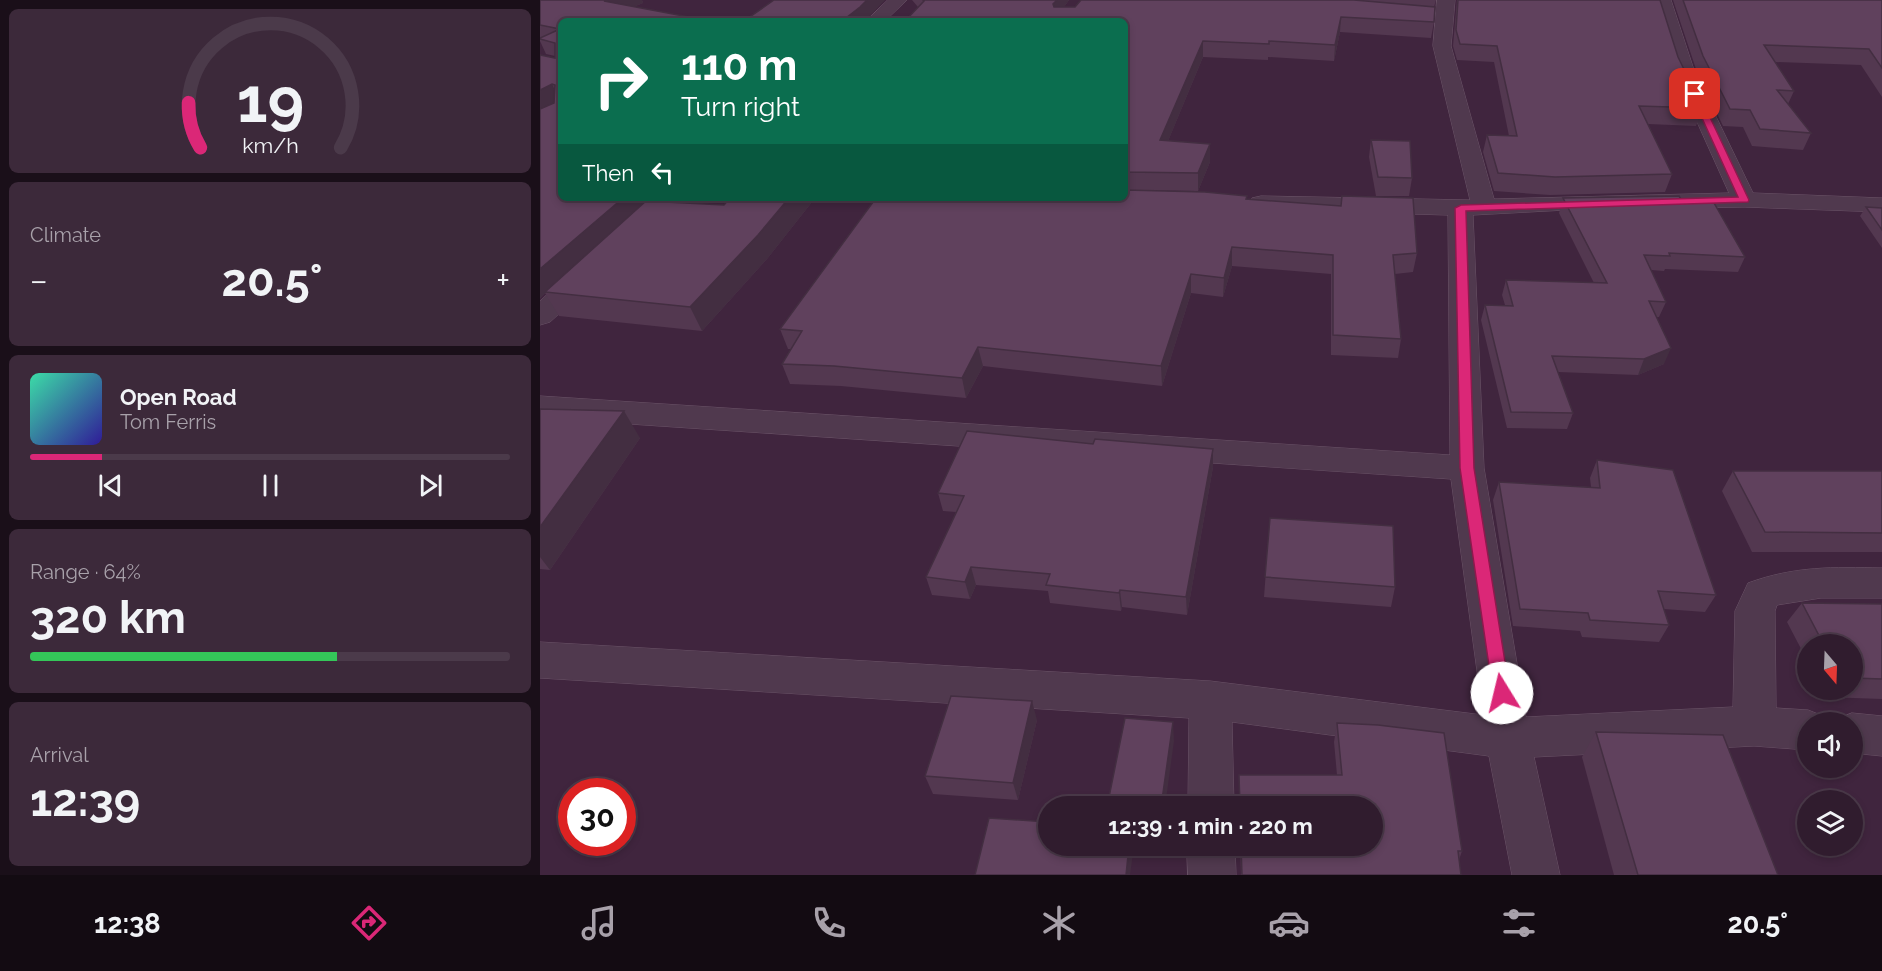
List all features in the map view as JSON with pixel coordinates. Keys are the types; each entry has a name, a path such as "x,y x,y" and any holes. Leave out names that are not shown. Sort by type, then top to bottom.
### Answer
{"street":[{"path":"878,18 898,0"},
{"path":"1662,0 1685,74 1744,200"},
{"path":"1422,13 1446,7 1442,46 1472,207 1467,468 1509,738 1536,875"},
{"path":"1238,202 1472,207 1744,200 1882,205"},
{"path":"540,316 666,201"},
{"path":"540,407 1467,468"},
{"path":"1754,726 1755,611 1762,594 1780,586 1811,582 1882,583"},
{"path":"540,660 1210,700 1509,738 1754,726 1797,729"},
{"path":"1210,700 1211,796"},
{"path":"1863,734 1882,735"},
{"path":"1211,856 1212,875"}],"building":[{"path":"540,0 608,0 604,1 694,18 558,18 558,29 540,25"},
{"path":"774,0 867,0 846,18 748,18"},
{"path":"1057,0 1053,4 1054,7 1075,7 1081,0 1354,0 1435,7 1434,22 1341,17 1335,45 1269,41 1269,44 1203,41 1160,140 1210,144 1198,173 1128,172 1128,18 908,18 924,1"},
{"path":"1458,0 1660,0 1678,57 1703,108 1639,106 1672,174 1555,177 1498,173 1487,135 1517,136 1497,46 1460,44 1456,30"},
{"path":"1683,0 1882,0 1882,68 1869,49 1764,45 1794,91 1777,90 1811,133 1760,129 1750,110 1730,109 1703,56"},
{"path":"558,30 558,201 619,201 540,269 540,109 554,103 555,85 552,84 540,90 540,55 555,58 555,43 540,38"},
{"path":"1371,140 1410,141 1412,178 1378,177"},
{"path":"1128,190 1205,192 1247,196 1246,199 1341,206 1342,196 1413,198 1417,253 1393,255 1401,339 1333,335 1333,255 1232,247 1224,278 1191,274 1161,366 978,347 962,378 834,366 782,364 802,331 780,329 874,201 1128,201"},
{"path":"1679,196 1682,201 1714,203 1745,257 1669,253 1670,256 1644,255 1666,302 1649,301 1671,348 1644,359 1552,356 1573,413 1511,412 1485,305 1513,306 1506,280 1607,283 1563,198"},
{"path":"646,201 724,205 727,201 786,201 758,235 690,307 545,292"},
{"path":"1866,207 1882,208 1882,230"},
{"path":"540,409 624,411 540,527"},
{"path":"967,431 1093,444 1095,439 1213,449 1186,597 1046,585 1050,574 971,567 965,582 926,577 964,496 938,493"},
{"path":"1597,460 1673,470 1716,595 1658,591 1669,625 1590,620 1588,613 1520,609 1499,482 1600,488"},
{"path":"1733,471 1882,471 1882,533 1765,532"},
{"path":"1270,518 1393,526 1395,587 1265,577"},
{"path":"1802,603 1882,604 1882,679 1863,678 1863,634 1818,634"},
{"path":"951,696 1032,701 1013,783 925,776"},
{"path":"1125,718 1173,722 1163,796 1109,796"},
{"path":"1337,723 1378,725 1444,733 1462,851 1458,851 1461,875 1242,875 1241,856 1383,856 1383,796 1240,796 1239,775 1342,775"},
{"path":"1596,732 1723,735 1778,875 1638,875"},
{"path":"989,818 1038,821 1038,856 1128,856 1126,875 975,875"}],"route":[{"path":"1502,693 1467,468 1461,208 1566,203 1744,200 1695,94"}]}
